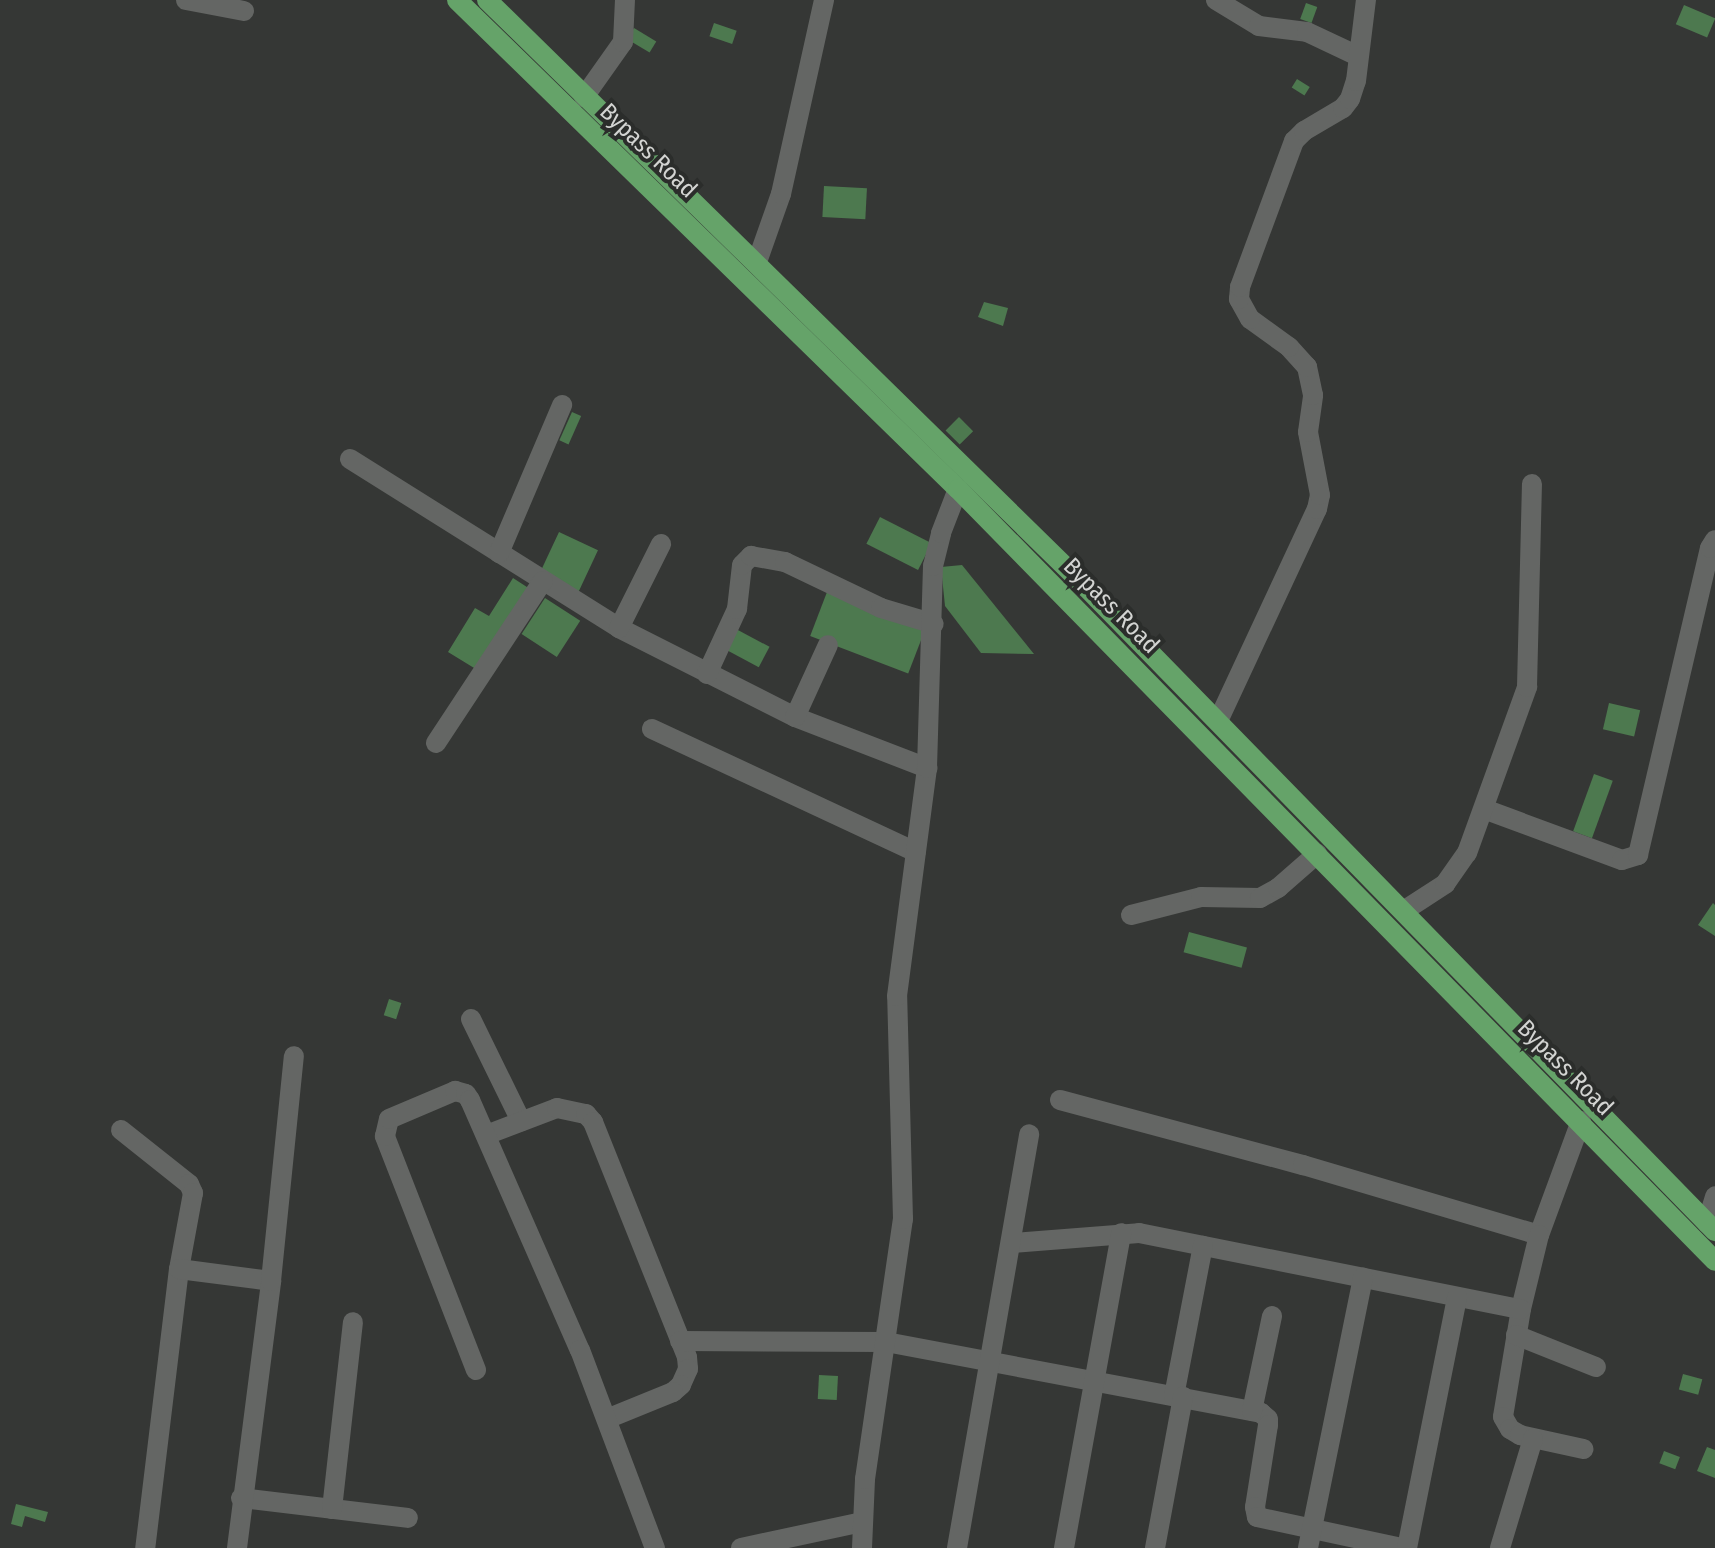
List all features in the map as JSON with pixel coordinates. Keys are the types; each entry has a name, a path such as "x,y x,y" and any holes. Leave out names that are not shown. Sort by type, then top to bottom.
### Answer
{"main road":[{"name":"Bypass Road","path":"457,0 958,489 1715,1261"},
{"name":"Bypass Road","path":"487,0 757,262 1218,721 1711,1227"}],"street":[{"path":"186,0 244,11"},
{"path":"584,97 619,53 624,37 625,0"},
{"path":"757,262 781,194 824,0"},
{"path":"1216,0 1259,26 1307,32 1358,56"},
{"path":"1218,721 1320,495 1308,432 1313,395 1307,367 1289,347 1250,319 1239,299 1240,287 1288,152 1304,131 1330,118 1350,99 1366,0"},
{"path":"499,553 562,405"},
{"path":"350,459 619,628 795,717 927,768"},
{"path":"1405,910 1431,895 1455,872 1484,809 1527,687 1532,484"},
{"path":"862,1548 862,1522 903,1219 897,996 927,768 934,624 933,566 941,533 958,489"},
{"path":"1484,809 1622,860 1638,855 1710,548 1715,540"},
{"path":"619,628 661,544"},
{"path":"707,674 737,609 742,565 751,556 785,562 881,608 934,624"},
{"path":"436,743 543,581"},
{"path":"795,717 828,645"},
{"path":"652,729 916,852"},
{"path":"1131,915 1201,897 1260,898 1278,888 1317,854"},
{"path":"471,1019 521,1121"},
{"path":"237,1548 271,1281 294,1056"},
{"path":"476,1370 388,1149 385,1130 389,1119 461,1091 470,1100 486,1135 607,1419 655,1548"},
{"path":"1060,1100 1303,1165 1539,1235"},
{"path":"486,1135 557,1108 586,1114 593,1122 680,1341 688,1369 681,1385 673,1392 607,1419"},
{"path":"1581,1121 1539,1235 1521,1309 1503,1417 1510,1429 1533,1439 1583,1449"},
{"path":"121,1130 189,1184 193,1193 179,1269 145,1548"},
{"path":"957,1548 1013,1243 1029,1134"},
{"path":"1711,1227 1715,1196"},
{"path":"1064,1548 1121,1233"},
{"path":"1013,1243 1139,1233 1521,1309"},
{"path":"1155,1548 1203,1246"},
{"path":"179,1269 271,1281"},
{"path":"1310,1539 1363,1278"},
{"path":"680,1341 886,1342 1252,1411 1268,1419 1255,1512 1263,1521 1310,1539 1404,1548 1457,1297"},
{"path":"1252,1411 1272,1316"},
{"path":"332,1509 353,1322"},
{"path":"1516,1335 1596,1367"},
{"path":"1500,1548 1533,1439"},
{"path":"241,1498 408,1518"},
{"path":"741,1548 862,1522"}],"building":[{"path":"1306,3 1317,7 1311,23 1300,19"},
{"path":"1684,5 1715,18 1707,38 1676,24"},
{"path":"714,23 737,31 732,44 709,36"},
{"path":"634,28 656,41 650,53 627,39"},
{"path":"1297,79 1310,87 1304,95 1292,87"},
{"path":"824,186 867,188 865,219 822,217"},
{"path":"984,302 1008,308 1003,326 978,317"},
{"path":"572,412 581,416 569,444 559,440"},
{"path":"959,417 973,431 960,445 946,430"},
{"path":"880,517 932,543 918,570 866,544"},
{"path":"559,532 598,550 578,593 539,575"},
{"path":"962,565 1034,654 981,653 945,606 941,567"},
{"path":"513,578 530,589 479,671 448,652 475,608 489,616"},
{"path":"827,592 925,630 908,674 810,636"},
{"path":"545,598 580,621 557,657 522,634"},
{"path":"736,629 770,647 759,667 725,649"},
{"path":"1609,703 1640,710 1634,737 1603,729"},
{"path":"1594,774 1613,781 1592,838 1573,831"},
{"path":"1713,903 1715,905 1715,936 1698,925"},
{"path":"1189,932 1247,948 1242,968 1184,952"},
{"path":"389,999 401,1003 396,1019 384,1015"},
{"path":"1683,1374 1702,1379 1698,1395 1679,1389"},
{"path":"819,1375 838,1376 837,1400 818,1399"},
{"path":"1707,1447 1715,1450 1715,1478 1697,1471"},
{"path":"1664,1451 1680,1457 1675,1469 1659,1463"},
{"path":"16,1504 48,1512 45,1522 25,1516 22,1527 11,1524"}]}
